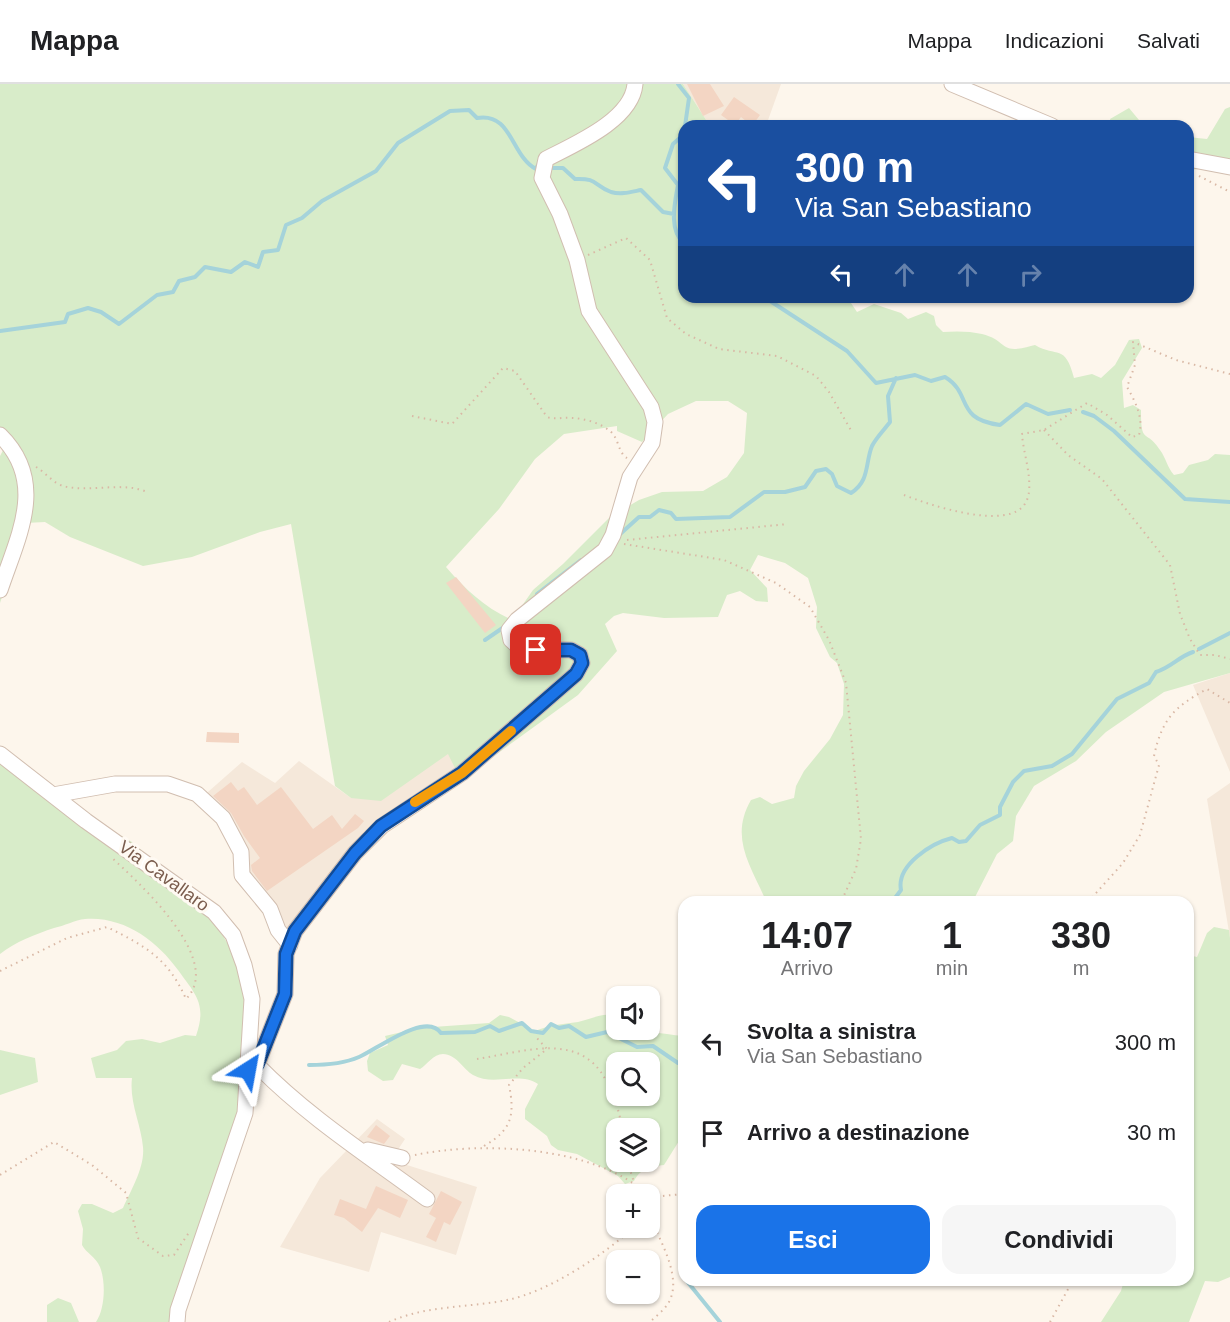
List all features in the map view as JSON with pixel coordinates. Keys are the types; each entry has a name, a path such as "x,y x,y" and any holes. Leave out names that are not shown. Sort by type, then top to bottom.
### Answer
{"street":[{"path":"428,1199 349,1143 253,1067 285,994 286,954 295,931 337,877 381,826 462,773 576,674 582,663 580,655 571,650 521,649 510,640 509,630 517,620 605,550 630,477 652,443 655,422 651,407 590,311 577,260 560,214 542,178 546,159 612,120 628,106 635,84"},
{"path":"952,84 1038,120"},
{"path":"1194,160 1230,167"},
{"path":"0,435 12,447 27,483 25,514 0,590"},
{"name":"Via Cavallaro","path":"0,754 214,912 233,935 244,965 252,999 253,1067 245,1113 178,1310 177,1322"},
{"path":"53,795 115,784 168,784 197,794 223,818 241,852 242,875 270,909 278,930 290,945"},
{"path":"349,1143 383,1156 402,1158"}],"path":[{"path":"1199,175 1230,192"},
{"path":"577,260 626,238 650,260 667,318 673,324 686,334 719,349 777,356 816,376 829,392 852,432"},
{"path":"904,495 949,512 986,516 1016,513 1026,502 1029,484 1022,434 1044,430 1088,403 1107,415 1132,437 1139,435 1141,429 1137,405 1127,387 1135,365 1133,342 1176,360 1230,374"},
{"path":"412,416 452,424 503,368 515,371 547,417 554,420 572,417 598,423 613,433 623,456 628,459 648,449"},
{"path":"1044,430 1068,455 1102,479 1123,502 1170,565 1180,614 1190,639 1200,655 1215,655 1230,659"},
{"path":"17,458 39,468 61,485 117,489 135,487 147,492"},
{"path":"609,542 788,524"},
{"path":"609,542 724,560 776,583 810,607 829,640 846,683 861,839 856,869 844,896"},
{"path":"1093,896 1123,863 1140,835 1159,765 1154,756 1159,730 1180,704 1207,689 1230,703"},
{"path":"0,971 67,938 107,927 147,947 176,977 186,999 191,994 196,967 178,930 154,897 106,852"},
{"path":"535,1036 547,1048"},
{"path":"482,1147 493,1141 509,1125 513,1104 509,1085 523,1068 547,1048"},
{"path":"477,1059 517,1050 547,1048 574,1052 598,1065 621,1118"},
{"path":"0,1175 54,1142 92,1165 126,1194 138,1238 163,1256 174,1255 191,1229"},
{"path":"402,1158 439,1150 482,1147 526,1148 594,1165 634,1182"},
{"path":"631,1172 634,1182"},
{"path":"660,1195 678,1194"},
{"path":"389,1322 412,1312 509,1300 590,1263 621,1238"},
{"path":"650,1322 668,1304 672,1288 672,1274 658,1238"},
{"path":"1050,1322 1070,1286"}],"shaded area":[{"path":"683,84 781,84 768,120 706,120"},
{"path":"1230,673 1230,772 1193,685"},
{"path":"449,753 461,780 391,821 286,937 241,869 234,842 200,799 242,762 275,783 299,761 351,798"},
{"path":"1230,783 1230,938 1207,799"},
{"path":"377,1119 405,1139 391,1160 477,1187 456,1255 381,1232 369,1272 280,1247 320,1178"}],"green space":[{"path":"0,84 683,84 706,120 678,120 678,303 851,303 857,312 874,304 901,313 908,319 926,312 934,316 936,325 943,332 977,333 991,337 1009,348 1035,345 1059,353 1067,360 1074,378 1092,374 1101,378 1115,365 1129,340 1139,339 1142,348 1122,381 1124,408 1133,405 1141,410 1143,433 1155,443 1174,475 1183,473 1189,465 1208,460 1215,454 1230,455 1230,673 1164,692 1106,732 1076,761 1034,786 1016,816 1013,841 997,854 976,896 764,896 749,864 742,839 745,814 751,800 760,797 772,804 794,798 796,786 804,771 830,739 843,715 844,684 837,663 830,657 816,628 817,607 808,578 785,563 758,555 750,570 767,588 768,602 756,601 740,591 727,595 718,617 664,618 623,613 614,616 605,624 617,651 578,695 461,780 448,754 381,801 351,798 335,786 291,524 260,532 192,557 143,566 70,537 45,522 25,523 0,603 0,456 10,437 0,428","holes":["696,401 728,401 747,413 744,453 727,477 703,491 662,492 639,500 610,517 533,590 512,620 476,597 446,567 499,509 535,459 564,434 617,426 617,431 642,442 668,414"]},
{"path":"1230,107 1230,166 1194,169 1194,138 1207,139 1225,109"},
{"path":"1129,108 1139,120 1110,120"},
{"path":"0,751 41,789 132,842 205,905 246,975 257,1038 245,1124 192,1270 184,1322 96,1322 104,1295 102,1273 94,1258 82,1245 83,1229 78,1211 82,1204 92,1204 113,1213 123,1208 137,1178 143,1155 142,1138 132,1096 132,1078 96,1078 91,1058 117,1050 126,1041 142,1039 160,1043 185,1035 196,1036 200,1016 198,1000 170,959 160,949 138,932 113,922 99,919 77,921 26,939 0,954"},
{"path":"1214,927 1229,930 1230,938 1230,1277 1218,1282 1205,1281 1189,1322 1101,1322 1122,1286 1194,1286 1194,956 1197,957 1207,933"},
{"path":"500,1015 509,1017 535,1031 606,1015 606,1040 660,1040 660,1033 678,1035 678,1143 664,1165 660,1166 660,1118 606,1118 606,1170 577,1154 558,1150 551,1145 547,1136 525,1119 525,1109 538,1084 530,1080 481,1078 469,1072 452,1056 439,1054 420,1069 402,1064 393,1080 383,1081 368,1071 367,1061 370,1053 388,1045 385,1036 419,1028 489,1023"},
{"path":"0,1050 35,1058 38,1082 0,1095"},
{"path":"611,1172 642,1172 634,1181 625,1184"},
{"path":"58,1298 71,1303 79,1322 47,1322 47,1305"}],"building":[{"path":"687,84 710,84 724,106 703,116"},
{"path":"734,97 760,115 756,120 745,120 741,117 739,120 728,120 721,115"},
{"path":"456,577 496,625 485,633 446,583"},
{"path":"207,732 239,733 239,743 206,742"},
{"path":"231,782 238,791 244,787 257,805 281,787 313,829 332,815 342,829 355,814 364,821 358,828 267,891 252,871 251,865 260,858 231,813 213,796"},
{"path":"376,1125 390,1136 384,1144 367,1137"},
{"path":"376,1186 408,1200 400,1218 378,1208 362,1232 344,1218 334,1215 340,1199 366,1209"},
{"path":"441,1191 462,1202 450,1225 444,1222 436,1242 426,1237 436,1218 429,1214"}],"waterway":[{"path":"678,84 689,98 686,120"},
{"path":"0,331 65,322 68,314 88,308 101,312 119,324 157,295 173,292 179,281 195,277 205,267 231,272 245,262 258,267 263,252 278,250 286,225 302,218 322,201 376,171 398,143 450,111 469,110 477,118 489,118 497,122 504,128 528,163 536,169 538,165"},
{"path":"678,140 673,144 665,168 678,185"},
{"path":"553,168 563,168 575,179 592,181 611,192 641,190 663,212 674,214"},
{"path":"678,185 674,207 674,223 678,235"},
{"path":"773,303 847,351 876,383 915,375 931,381 945,377 954,384 970,412 986,422 1000,425 1026,404 1048,414 1070,410"},
{"path":"618,536 639,517 650,517 659,510 671,513 676,519 730,517 764,492 785,492 805,487 816,471 826,469 832,474 837,486 851,493 864,477 872,446 890,422 888,396 896,378"},
{"path":"1083,412 1094,416 1114,431 1185,499 1230,502"},
{"path":"537,594 581,560"},
{"path":"485,640 504,627"},
{"path":"1199,649 1230,633"},
{"path":"896,896 901,890 904,872 917,856 952,838 959,842 966,841 980,825 1000,815 1000,807 1013,782 1024,771 1052,766 1072,754 1117,699 1149,683 1156,672 1193,652"},
{"path":"309,1065 334,1064 353,1059 401,1034 424,1026 434,1027 441,1033 475,1032 490,1026 499,1031 522,1023 531,1031 543,1033 551,1024 559,1028 569,1026 586,1037 607,1032 637,1047 653,1046 678,1063"},
{"path":"691,1286 720,1322"}],"slow traffic":[{"path":"415,802 462,773 511,731"}],"route":[{"path":"248,1070 257,1065 285,994 286,954 295,931 355,853 381,826 462,773 576,674 582,663 580,655 571,650 536,650"}]}
